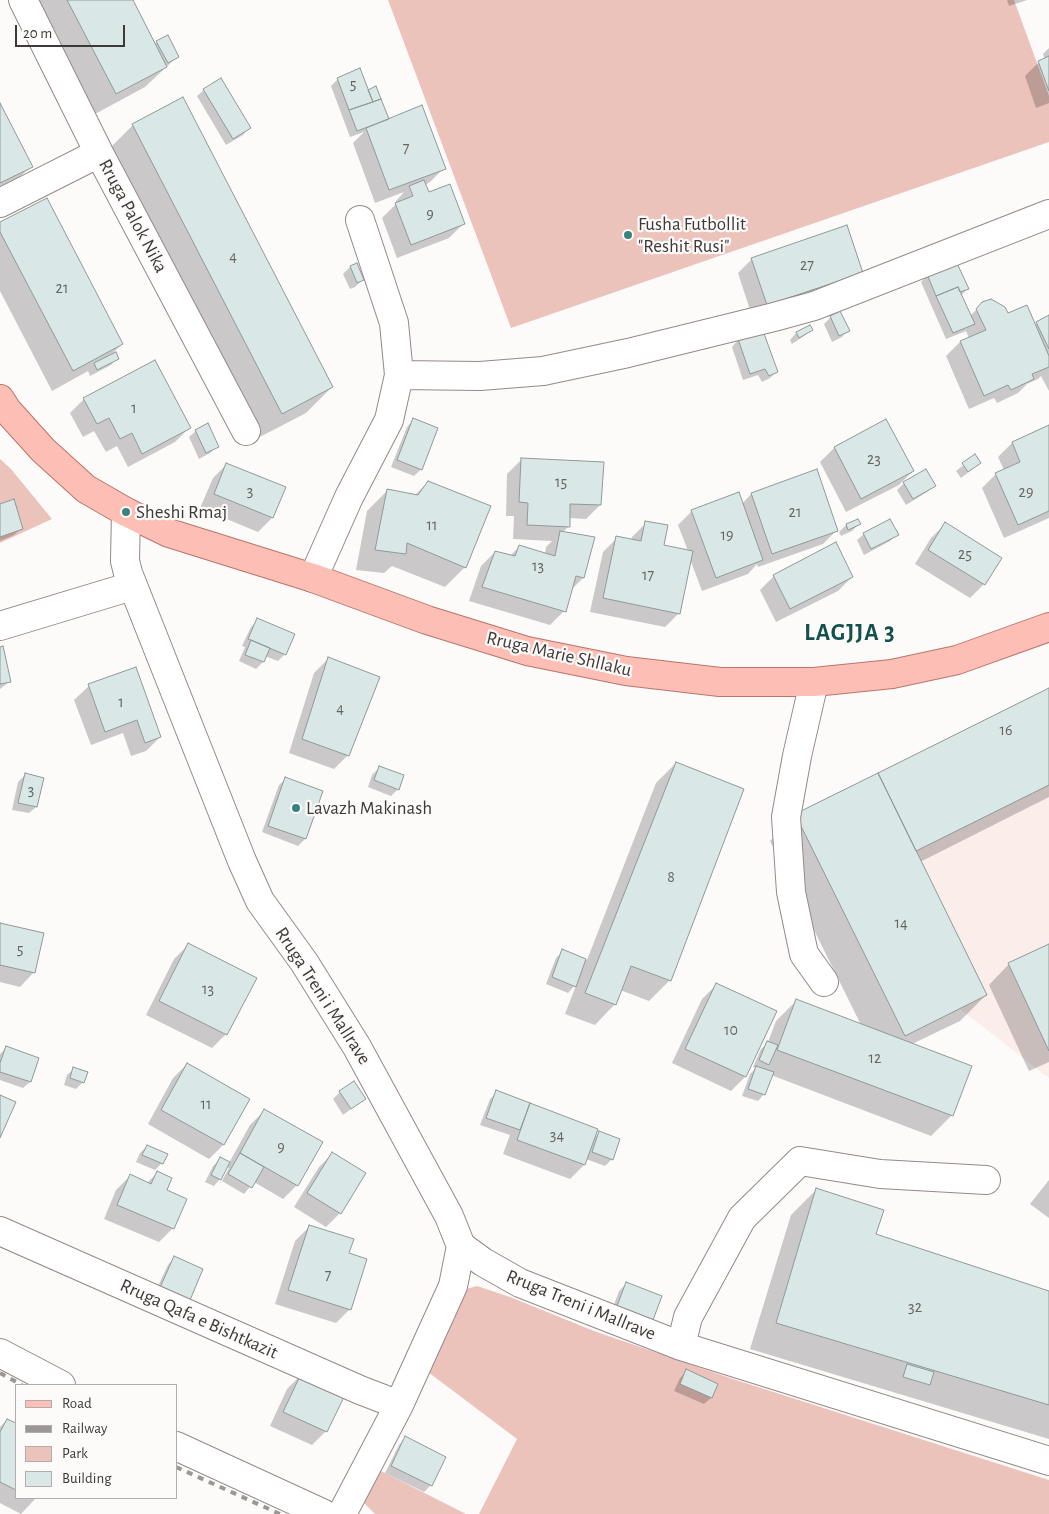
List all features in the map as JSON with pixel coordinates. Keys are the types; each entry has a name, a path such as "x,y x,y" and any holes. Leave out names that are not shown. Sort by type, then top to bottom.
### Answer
{"main road":[{"name":"Rruga Marie Shllaku","path":"0,399 6,410 43,450 86,489 126,512 170,533 313,578 428,620 528,651 626,672 720,682 814,682 892,674 957,660 1049,627"}],"street":[{"name":"Rruga Palok Nika","path":"23,0 99,153 246,431"},
{"path":"0,203 99,153"},
{"path":"399,375 480,376 543,371 774,317 814,306 1049,214"},
{"path":"313,578 349,497 390,420 399,375 394,322 360,220"},
{"name":"Rruga Treni i Mallrave","path":"126,512 125,561 132,586 242,861 260,901 304,962 357,1047 449,1216 461,1246 483,1262 520,1283 681,1346 1049,1460"},
{"path":"0,626 132,586"},
{"path":"814,682 797,756 786,817 791,892 804,954 824,982"},
{"name":"Rruga Treni i Mallrave","path":"681,1346 688,1317 742,1218 800,1161 880,1174 986,1180"},
{"name":"Rruga Qafa e Bishtkazit","path":"0,1231 398,1405"},
{"path":"342,1514 398,1405 453,1286 461,1246"},
{"path":"0,1353 59,1384"},
{"path":"178,1447 324,1514"}],"shaded area":[{"path":"1049,688 1049,1078 960,1009 905,1036 795,814"}],"green space":[{"name":"Fusha Futbollit \"Reshit Rusi\"","path":"388,0 1014,0 1049,96 1049,142 511,328"},
{"path":"0,459 11,469 52,519 0,543"},
{"path":"477,1286 510,1297 594,1331 733,1379 1049,1480 1049,1514 479,1514 517,1439 428,1372 459,1291"},
{"path":"375,1468 466,1514 375,1514 364,1503 362,1490"}],"building":[{"path":"67,0 133,0 167,67 116,94"},
{"path":"168,35 179,57 168,63 156,41"},
{"path":"1049,56 1049,91 1038,61"},
{"path":"360,68 373,102 349,110 337,78"},
{"path":"221,78 251,128 233,139 203,89"},
{"path":"376,86 381,99 373,102 368,90"},
{"path":"183,97 333,387 282,414 132,124"},
{"path":"381,99 389,119 357,131 349,110"},
{"path":"0,103 33,167 0,183"},
{"path":"422,105 446,169 389,190 366,128"},
{"path":"424,180 429,192 450,184 465,224 411,245 395,203 413,196 409,186"},
{"path":"47,198 123,344 73,371 0,232 0,222"},
{"path":"847,225 863,273 767,305 751,258"},
{"path":"956,261 969,289 960,292 958,287 936,296 927,274"},
{"path":"357,263 364,280 357,283 350,266"},
{"path":"958,287 975,324 953,333 936,296"},
{"path":"991,299 1005,307 1008,313 1027,305 1049,356 1049,367 1032,374 1034,379 1011,390 1008,385 984,396 960,341 986,330 976,309 982,302"},
{"path":"840,311 850,331 839,336 830,316"},
{"path":"1049,315 1049,349 1036,322"},
{"path":"810,325 813,330 799,338 796,332"},
{"path":"762,328 778,372 769,376 765,369 750,374 738,339"},
{"path":"116,352 119,359 97,370 94,363"},
{"path":"155,360 191,428 142,454 132,433 120,439 109,418 97,424 83,398"},
{"path":"413,418 438,428 422,470 397,460"},
{"path":"886,419 914,471 861,499 834,447"},
{"path":"208,423 219,447 206,453 195,430"},
{"path":"1049,425 1049,511 1018,525 995,473 1020,462 1012,442"},
{"path":"975,454 981,463 968,472 962,463"},
{"path":"521,458 604,462 601,505 570,504 570,527 527,525 528,503 519,502"},
{"path":"226,463 286,487 273,518 214,494"},
{"path":"817,469 838,531 772,554 751,493"},
{"path":"926,469 936,486 913,499 903,482"},
{"path":"428,481 491,506 466,568 407,543 406,554 375,550 387,489 418,495"},
{"path":"739,492 763,560 716,578 691,510"},
{"path":"14,499 23,529 0,537 0,504"},
{"path":"858,519 861,524 848,530 846,524"},
{"path":"890,519 899,535 871,549 863,533"},
{"path":"645,521 668,525 664,545 693,551 680,614 603,598 616,536 641,541"},
{"path":"945,522 1002,558 985,585 928,550"},
{"path":"560,531 595,537 584,578 576,576 566,612 482,587 495,551 515,556 519,545 555,556"},
{"path":"836,542 853,577 790,609 773,575"},
{"path":"257,618 295,634 286,655 248,639"},
{"path":"251,640 270,648 264,662 245,655"},
{"path":"3,646 11,682 0,684 0,647"},
{"path":"328,657 380,677 349,756 302,739"},
{"path":"136,667 161,737 145,743 137,720 105,732 88,684"},
{"path":"1049,688 1049,785 916,851 878,773"},
{"path":"676,762 744,789 671,981 631,966 616,1005 585,993"},
{"path":"379,766 404,775 399,790 374,780"},
{"path":"25,773 44,778 37,807 18,803"},
{"path":"878,773 987,995 905,1036 795,814"},
{"name":"Lavazh Makinash","path":"285,777 323,791 306,839 268,826"},
{"path":"0,923 44,933 35,973 0,965"},
{"path":"188,943 257,978 227,1035 159,1001"},
{"path":"1049,944 1049,1051 1008,963"},
{"path":"562,949 586,959 576,987 552,977"},
{"path":"716,983 777,1011 746,1077 685,1049"},
{"path":"796,999 972,1066 953,1116 777,1050"},
{"path":"767,1041 778,1045 769,1065 759,1060"},
{"path":"6,1046 39,1058 31,1082 0,1072 0,1063"},
{"path":"187,1063 250,1099 224,1145 161,1110"},
{"path":"756,1066 774,1072 765,1095 748,1089"},
{"path":"73,1067 88,1072 84,1083 70,1078"},
{"path":"354,1081 366,1099 351,1109 339,1091"},
{"path":"496,1090 530,1103 520,1130 486,1118"},
{"path":"0,1095 16,1102 0,1138"},
{"path":"530,1103 598,1129 585,1165 517,1140"},
{"path":"264,1109 323,1142 298,1186 240,1153"},
{"path":"599,1131 620,1139 613,1160 592,1152"},
{"path":"147,1145 168,1154 163,1164 142,1155"},
{"path":"332,1152 366,1173 341,1214 307,1193"},
{"path":"240,1153 264,1167 252,1188 228,1174"},
{"path":"220,1157 230,1162 221,1180 211,1175"},
{"path":"157,1171 172,1178 167,1190 187,1199 174,1229 117,1205 130,1174 151,1184"},
{"path":"816,1188 884,1210 876,1234 1049,1291 1049,1405 776,1323"},
{"path":"309,1225 354,1239 349,1253 367,1259 351,1310 288,1290"},
{"path":"174,1256 203,1269 188,1305 158,1292"},
{"path":"626,1282 662,1296 653,1320 617,1306"},
{"path":"907,1364 934,1372 930,1385 903,1377"},
{"path":"686,1369 718,1384 712,1398 680,1384"},
{"path":"301,1374 345,1395 327,1432 283,1412"},
{"path":"7,1419 15,1423 15,1490 0,1482 0,1432"},
{"path":"405,1436 446,1457 432,1486 391,1466"}],"railway":[{"path":"0,1373 20,1384"},
{"path":"178,1468 280,1514"}],"place":[{"name":"Fusha Futbollit \"Reshit Rusi\"","path":"628,235"},
{"name":"Sheshi Rmaj","path":"126,512"},
{"name":"Lavazh Makinash","path":"296,808"}],"district":[{"name":"LAGJJA 3","path":"850,633"}]}
